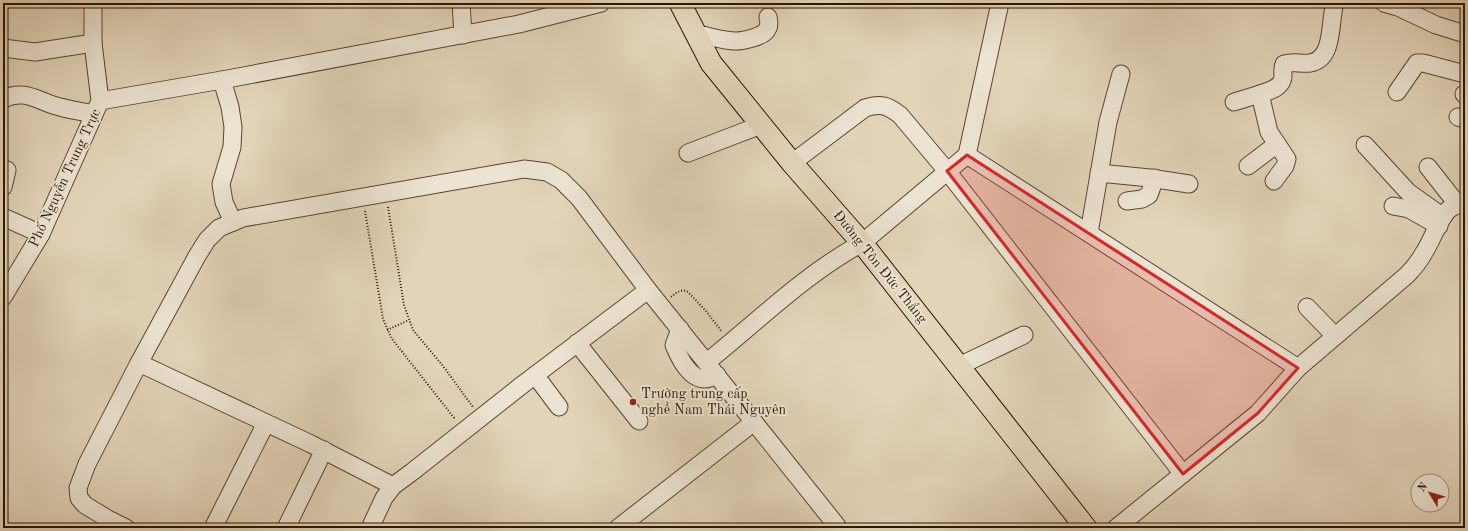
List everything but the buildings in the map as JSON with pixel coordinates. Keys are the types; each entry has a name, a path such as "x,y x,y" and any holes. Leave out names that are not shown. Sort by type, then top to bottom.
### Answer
{"main road":[{"name":"Đường Tôn Đức Thắng","path":"680,3 711,63 792,163 862,243 1086,528"}],"street":[{"name":"Phố Nguyễn Trung Trực","path":"3,297 41,234 97,107 93,43 93,3"},
{"path":"461,3 463,35"},
{"path":"3,99 17,94 29,95 60,107 97,107 222,80 519,24 600,3"},
{"path":"712,369 731,343 809,277 847,250 862,243 967,155 1000,3"},
{"path":"1234,102 1260,94 1280,85 1283,79 1284,64 1310,63 1318,59 1325,52 1329,42 1335,3"},
{"path":"1384,3 1398,7 1436,25 1465,34"},
{"path":"696,34 737,41 757,37 765,32 769,27 770,23 768,17"},
{"path":"3,48 35,52 93,43"},
{"path":"1397,92 1417,64 1423,63 1465,74"},
{"path":"1089,233 1111,112 1122,74"},
{"path":"222,80 230,107 233,127 232,147 221,184 224,202 233,222"},
{"path":"1260,94 1269,132 1287,159 1285,166 1274,181"},
{"path":"792,163 865,108 875,105 883,105 900,115 947,172 1183,474"},
{"path":"688,153 761,125"},
{"path":"1248,166 1277,144"},
{"path":"1365,145 1408,192 1441,221"},
{"path":"967,155 1298,368"},
{"path":"1116,528 1258,413 1298,368 1407,276 1425,252 1441,221 1449,210 1462,204 1428,167"},
{"path":"126,528 85,505 79,498 78,488 88,464 139,363 197,256 207,240 219,228 243,218 524,169 546,172 561,180 579,198 648,290 823,508 837,528"},
{"path":"3,187 7,170"},
{"path":"1099,173 1155,178 1189,184"},
{"path":"1127,201 1142,199 1149,195 1155,178"},
{"path":"1393,206 1409,209 1441,221"},
{"path":"3,217 41,234"},
{"path":"370,528 384,498 393,486 535,375 648,290"},
{"path":"1307,307 1335,336"},
{"path":"959,366 1024,335"},
{"path":"577,343 639,421"},
{"path":"139,363 324,450 393,486"},
{"path":"535,375 559,407"},
{"path":"618,528 754,422"},
{"path":"213,528 266,423"},
{"path":"286,528 324,450"}],"path":[{"path":"386,194 404,305 413,330 443,366 481,417"},
{"path":"362,198 380,305 387,330 396,346 464,431"},
{"path":"661,305 679,291 684,290 688,292 706,311 731,343"},
{"path":"387,330 409,320"}],"highlighted area":[{"path":"967,155 1298,368 1258,413 1183,474 947,171"}],"place":[{"name":"Trường trung cấp nghề Nam Thái Nguyên","path":"633,402"}]}
